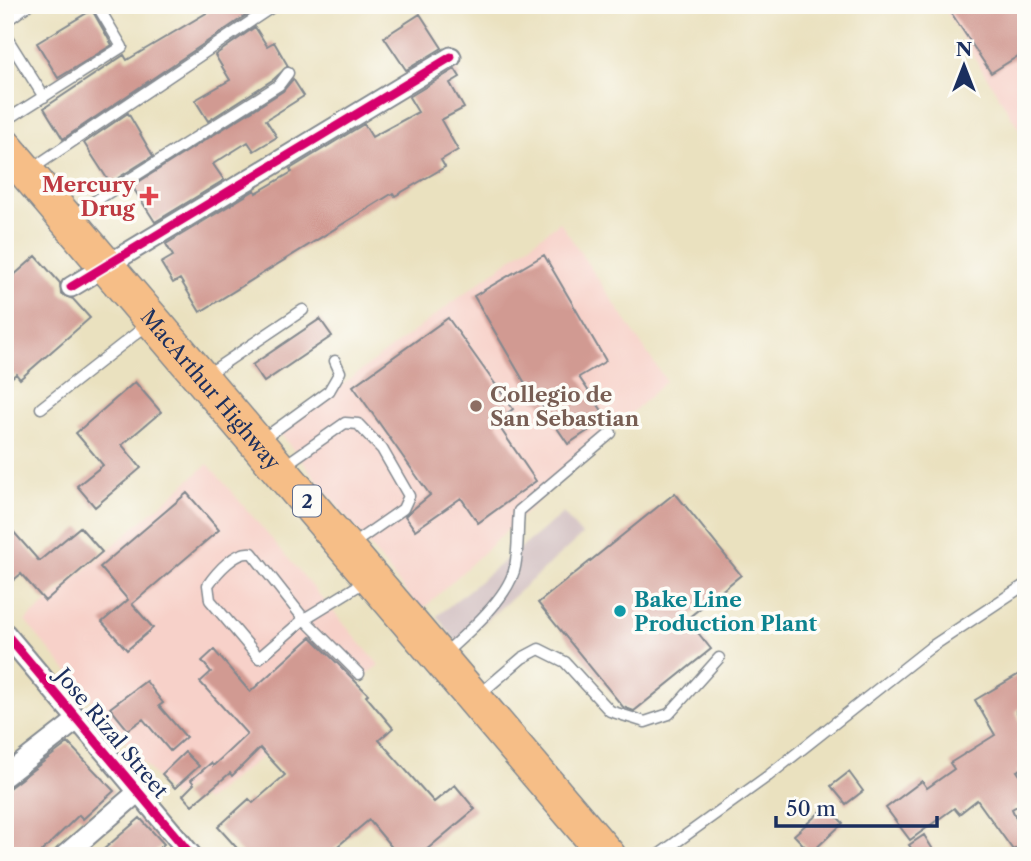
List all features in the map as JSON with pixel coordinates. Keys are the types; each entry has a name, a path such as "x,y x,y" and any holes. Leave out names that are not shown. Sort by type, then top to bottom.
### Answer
{"highway":[{"name":"MacArthur Highway","path":"16,160 475,699 598,849"}],"street":[{"path":"71,287 451,57"},
{"name":"Jose Rizal Street","path":"9,645 77,720 192,856"},
{"path":"5,776 77,720"},
{"path":"64,856 138,792"}],"lane":[{"path":"5,22 28,5"},
{"path":"5,121 122,47 97,5"},
{"path":"16,160 275,5"},
{"path":"5,35 44,97"},
{"path":"66,219 279,85 288,73"},
{"path":"202,378 303,310"},
{"path":"41,408 153,321"},
{"path":"257,443 330,391 340,372 335,361"},
{"path":"279,469 345,423 358,424 382,449 409,496 403,509 346,548"},
{"path":"440,658 479,622 510,579 515,565 519,512 611,433"},
{"path":"359,674 304,620 249,552 219,571 208,584 210,600 257,657 261,658 304,620 371,578"},
{"path":"657,856 768,776 930,647 1026,584"},
{"path":"475,699 522,658 539,649 565,662 610,711 645,722 669,714 719,658"}],"shaded area":[{"path":"942,5 1026,5 1026,140"},
{"name":"Collegio de San Sebastian","path":"560,222 666,381 421,611 279,432"},
{"path":"208,464 379,665 205,801 189,786 174,799 25,621"},
{"path":"563,513 582,535 459,645 437,616"}],"building":[{"path":"220,5 242,5 248,14 63,139 44,108 124,55 127,60"},
{"path":"946,5 1026,5 1026,51 991,73"},
{"path":"92,10 112,45 58,78 37,43"},
{"path":"420,14 442,48 406,70 384,37"},
{"path":"255,27 267,46 274,42 288,66 274,79 208,121 195,100 230,80 215,55"},
{"path":"455,69 460,77 450,83 464,108 441,120 458,150 441,160 445,167 395,196 393,193 200,312 180,279 173,283 161,263 173,256 166,244 255,190 256,193 292,172 290,169 364,124 372,137 418,112 409,97"},
{"path":"293,79 304,96 266,120 277,137 254,151 248,142 213,164 224,180 155,222 132,186 283,91"},
{"path":"128,113 153,156 110,183 84,143"},
{"path":"544,255 606,361 579,377 607,418 568,444 538,400 536,402 474,296"},
{"path":"36,256 60,283 61,294 73,299 90,318 20,379 16,374 5,383 5,283"},
{"path":"448,318 513,409 496,422 536,481 478,523 461,498 415,530 405,516 430,495 353,386"},
{"path":"320,319 332,336 264,382 252,365"},
{"path":"135,382 161,412 122,445 141,468 95,507 77,486 103,465 76,433"},
{"path":"187,493 219,530 132,604 153,628 127,650 102,622 128,600 100,567"},
{"name":"Bake Line Production Plant","path":"675,493 741,575 687,619 711,649 634,711 623,707 538,603"},
{"path":"5,522 39,561 80,527 102,552 45,601 21,574 5,587"},
{"path":"311,637 368,694 366,696 393,728 379,740 434,802 455,785 475,809 419,856 399,856 369,820 326,856 244,856 218,827 249,799 253,803 285,775 260,748 232,776 230,773 192,805 183,795 194,784 191,780 211,763 213,766 247,734 200,682 211,672 202,661 214,650 250,692"},
{"path":"1026,670 1026,705 1016,711 1026,735 1026,767 1017,771 1026,784 1026,801 1012,809 1026,842 1013,850 977,800 959,814 954,808 910,840 886,808 922,781 927,788 954,769 950,763 995,735 975,700"},
{"path":"146,681 163,703 159,706 186,737 170,751 143,719 128,730 110,708"},
{"path":"68,743 114,791 83,819 79,815 37,856 5,856 5,791"},
{"path":"185,752 199,766 175,788 162,774"},
{"path":"849,772 863,791 846,804 831,786"},
{"path":"827,806 843,823 811,853 794,835"},
{"path":"140,818 164,844 151,856 96,856"},
{"path":"924,835 937,856 917,856 909,845"}],"cycle path":[{"path":"71,287 451,57"},
{"path":"5,633 192,856"}],"place":[{"name":"Mercury Drug","path":"149,196"},
{"name":"Collegio de San Sebastian","path":"476,406"},
{"name":"Bake Line Production Plant","path":"620,611"}]}
